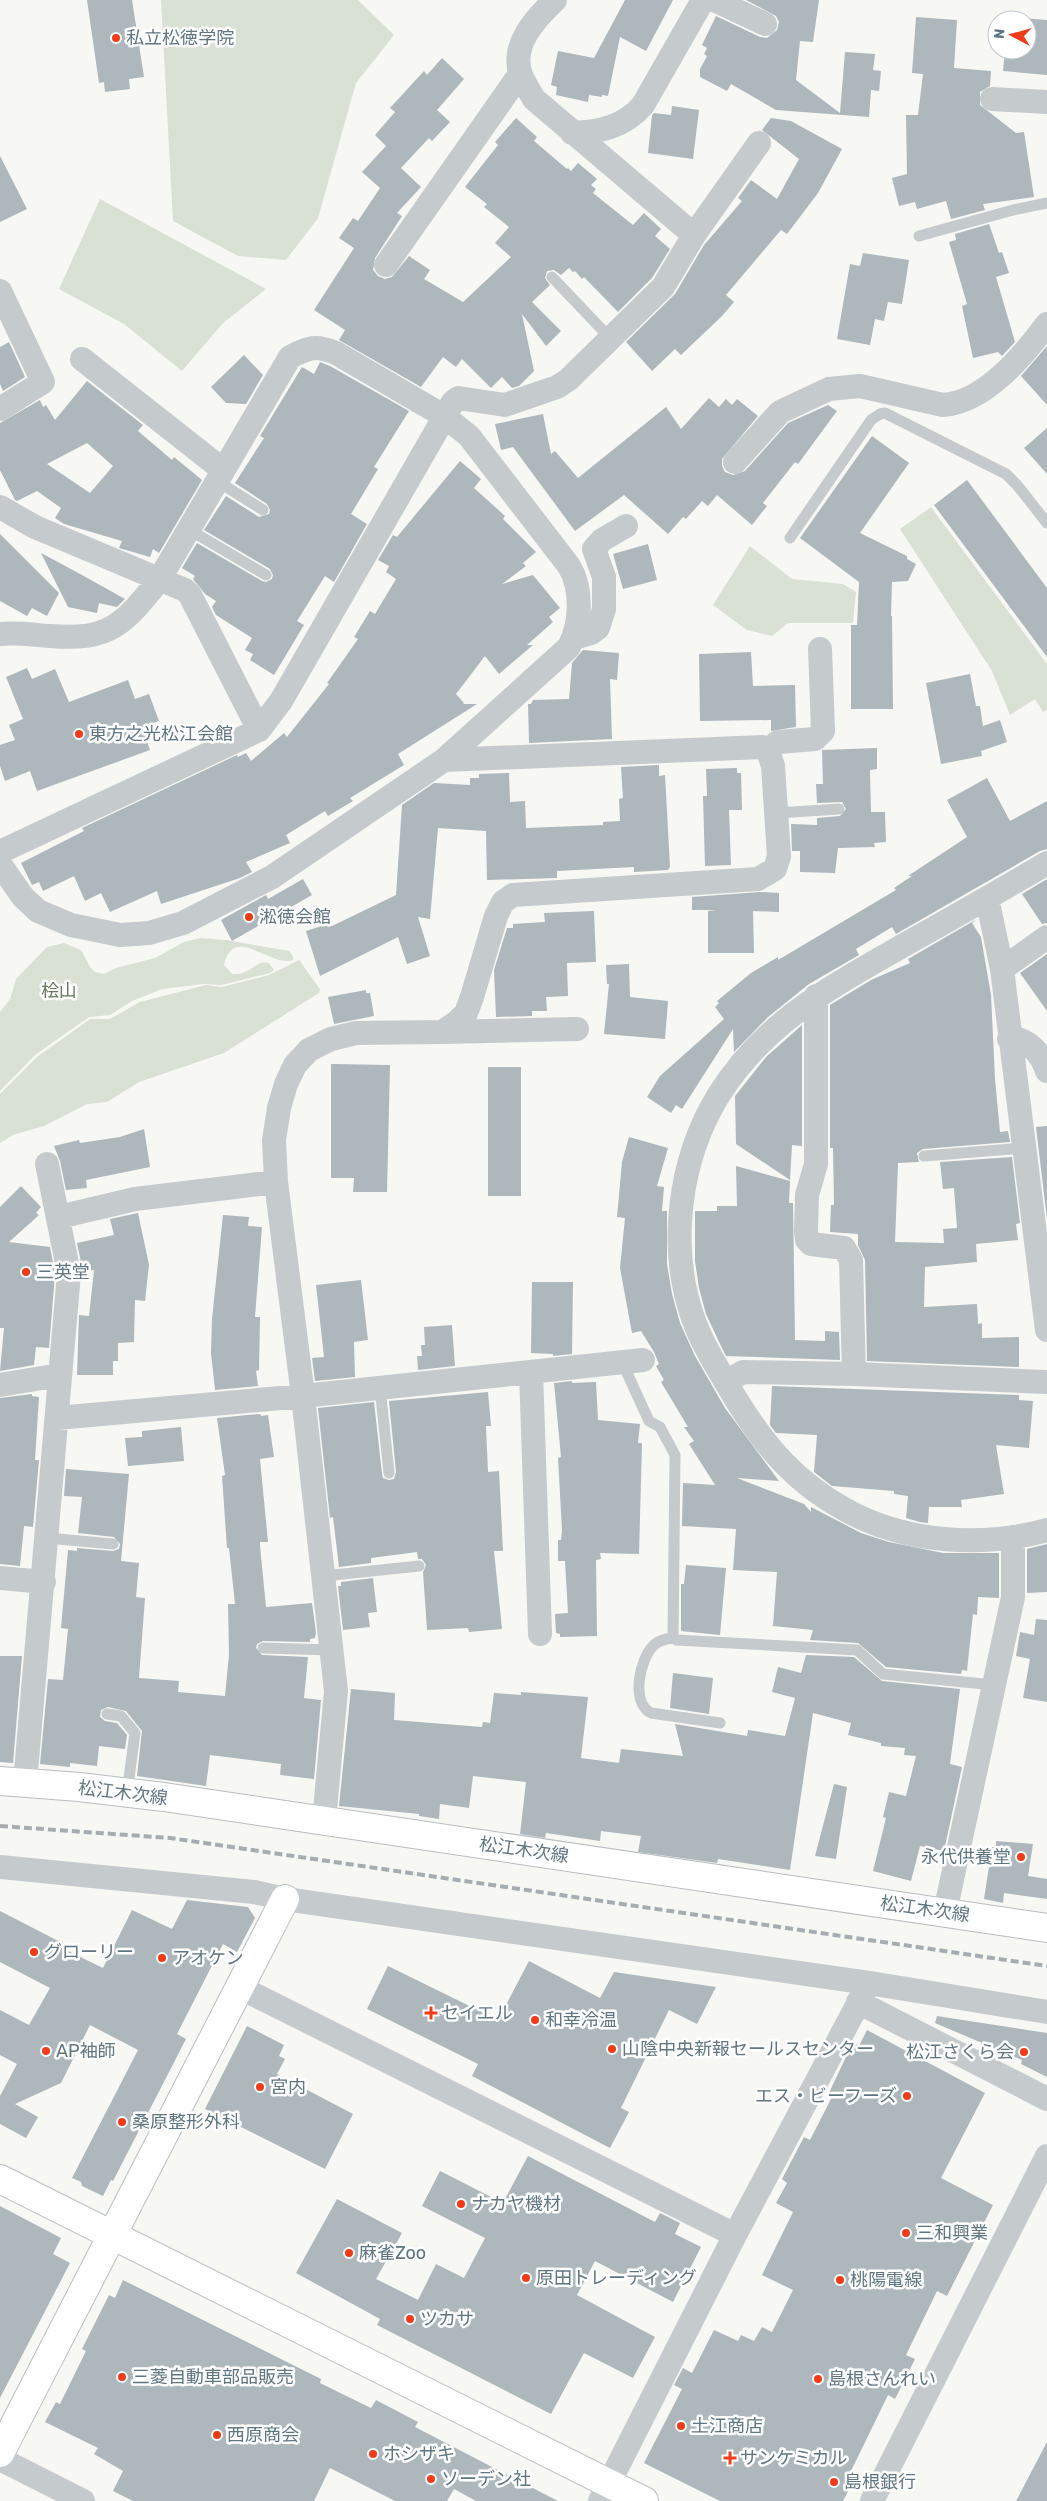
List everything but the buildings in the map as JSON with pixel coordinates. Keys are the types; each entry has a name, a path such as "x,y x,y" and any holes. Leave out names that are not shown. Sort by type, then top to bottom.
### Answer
{"street":[{"path":"555,0 537,17 526,33 520,53 520,74 534,99 694,234"},
{"path":"572,133 600,131 632,117 643,105 703,0"},
{"path":"714,0 765,24"},
{"path":"386,265 520,74"},
{"path":"992,99 1047,102"},
{"path":"0,852 259,730 281,701 453,402 458,398 505,405 557,387 568,380 663,287 694,234 759,143"},
{"path":"0,291 43,382 0,409"},
{"path":"735,462 780,412 829,389 860,386 943,405 954,404 977,392 1006,372 1024,354 1047,324"},
{"path":"0,634 9,633 70,638 90,637 120,623 139,605 159,580 290,357 305,349 321,347 336,353 444,416 469,436 574,574 579,592 574,638 562,655 444,760 272,877 183,923 149,933 120,935 96,932 38,911 23,897 0,864"},
{"path":"82,358 220,476"},
{"path":"0,507 35,527 185,590 190,596 259,730"},
{"path":"574,638 591,633 598,628 602,618 604,577 594,549 602,540 626,526"},
{"path":"768,750 778,742 815,738 823,731 825,724 820,649"},
{"path":"444,760 756,746 768,750"},
{"path":"442,1032 466,1013 496,916 503,902 513,894 758,879 775,869 779,856 773,766 768,750"},
{"path":"1047,863 816,996 763,1038 733,1074 718,1096 702,1128 684,1189 679,1244 682,1276 693,1319 726,1382 767,1446 804,1481 844,1510 877,1524 916,1535 967,1540 1013,1538 1047,1530"},
{"path":"987,898 1002,968 1044,1290 1047,1330"},
{"path":"1002,968 1047,937"},
{"path":"816,996 816,1164 807,1194 806,1232 807,1240 811,1244 844,1248 851,1260 854,1374"},
{"path":"324,1820 336,1691 303,1396 276,1182 274,1140 278,1108 295,1065 309,1050 331,1039 356,1033 577,1029"},
{"path":"1010,1039 1019,1037 1025,1041 1038,1054 1047,1071"},
{"path":"13,1782 44,1582 69,1273 47,1164"},
{"path":"59,1217 136,1199 276,1182"},
{"path":"58,1418 303,1396 632,1361"},
{"path":"530,1372 540,1634"},
{"path":"726,1382 743,1372 854,1374 1047,1382"},
{"path":"0,1385 60,1375"},
{"path":"944,1912 1013,1597 1013,1538"},
{"path":"0,1578 44,1582"},
{"name":"松江木次線","path":"13,1782 127,1793 324,1820 1047,1928"},
{"path":"0,1867 254,1892 286,1899 863,1992 1047,2012"},
{"path":"0,2453 111,2234 241,1988 275,1916 286,1899"},
{"path":"241,1988 735,2235"},
{"path":"863,1992 1047,2099"},
{"path":"605,2492 735,2235 863,1992"},
{"path":"872,2501 1047,2156"},
{"path":"0,2179 111,2234 605,2492 644,2501"},
{"path":"0,2459 83,2501"}],"lane":[{"path":"920,236 1013,210 1047,203"},
{"path":"552,277 610,338"},
{"path":"790,538 871,420 885,413 1006,474 1017,484 1047,523"},
{"path":"220,476 263,510"},
{"path":"188,529 266,575"},
{"path":"776,813 839,809"},
{"path":"924,1156 1024,1148"},
{"path":"632,1361 649,1422 660,1427 675,1455 672,1638"},
{"path":"380,1387 388,1473"},
{"path":"47,1538 113,1544"},
{"path":"324,1576 419,1566"},
{"path":"720,1723 651,1713 643,1707 639,1689 648,1652 658,1642 672,1638 676,1640 857,1650 883,1674 994,1685"},
{"path":"263,1648 332,1650"},
{"path":"108,1714 121,1716 135,1733 127,1793"}],"green space":[{"path":"161,0 358,0 394,35 356,83 318,218 286,260 238,256 173,221"},
{"path":"100,199 266,289 223,323 182,371 124,324 59,289"},
{"path":"931,507 1047,664 1047,710 1043,712 1035,699 1010,715 992,671 900,529"},
{"path":"750,546 792,579 843,584 856,592 853,623 788,623 772,636 747,630 713,605"},
{"name":"桧山","path":"201,938 226,940 289,951 293,956 293,960 284,961 244,947 235,948 229,953 224,965 232,974 239,974 264,963 269,963 274,970 270,973 221,985 203,984 162,989 132,1001 110,1015 89,1017 35,1055 0,1091 0,1012 10,999 16,979 47,947 64,943 81,950 90,967 95,972 104,974 116,968 155,958 184,942"},
{"path":"299,960 320,989 319,993 224,1053 139,1082 107,1102 87,1104 44,1126 13,1135 0,1143 0,1094 37,1057 90,1019 110,1019 140,1002 206,985 222,987 269,975"}],"railway":[{"path":"0,1826 170,1838 1047,1966"}],"place":[{"name":"私立松徳学院","path":"116,38"},
{"name":"東方之光松江会館","path":"79,734"},
{"name":"淞徳会館","path":"249,917"},
{"name":"三英堂","path":"26,1272"},
{"name":"永代供養堂","path":"1021,1857"},
{"name":"グローリー","path":"34,1952"},
{"name":"アオケン","path":"162,1958"},
{"name":"セイエル","path":"431,2013"},
{"name":"和幸冷温","path":"535,2020"},
{"name":"山陰中央新報セールスセンター","path":"612,2049"},
{"name":"AP袖師","path":"46,2051"},
{"name":"松江さくら会","path":"1024,2052"},
{"name":"宮内","path":"260,2087"},
{"name":"エス・ビーフーズ","path":"907,2096"},
{"name":"桑原整形外科","path":"122,2122"},
{"name":"ナカヤ機材","path":"461,2204"},
{"name":"三和興業","path":"906,2233"},
{"name":"麻雀Zoo","path":"349,2253"},
{"name":"原田トレーディング","path":"526,2278"},
{"name":"桃陽電線","path":"840,2280"},
{"name":"ツカサ","path":"410,2319"},
{"name":"三菱自動車部品販売","path":"122,2377"},
{"name":"島根さんれい","path":"818,2379"},
{"name":"土江商店","path":"681,2426"},
{"name":"西原商会","path":"217,2435"},
{"name":"ホシザキ","path":"373,2454"},
{"name":"サンケミカル","path":"730,2458"},
{"name":"ソーデン社","path":"431,2479"},
{"name":"島根銀行","path":"834,2482"}]}
